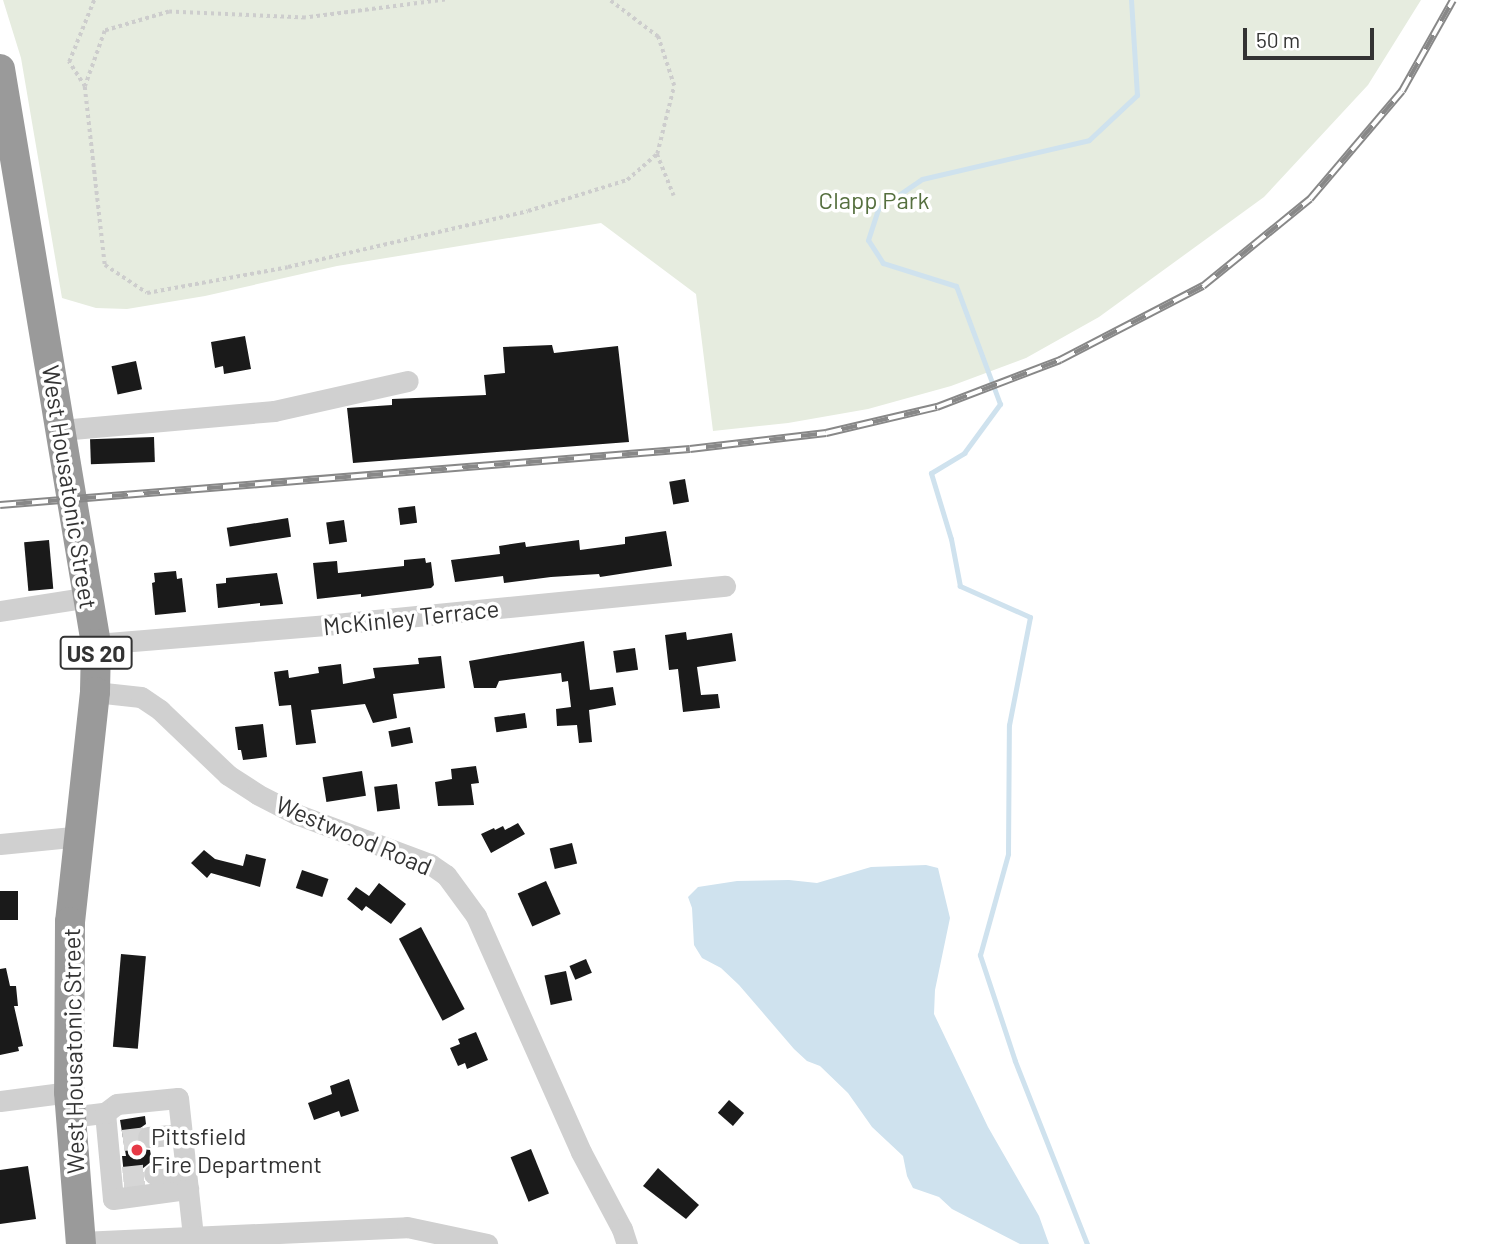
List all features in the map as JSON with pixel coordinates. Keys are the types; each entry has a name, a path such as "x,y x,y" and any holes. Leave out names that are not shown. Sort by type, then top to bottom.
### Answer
{"highway":[{"name":"West Housatonic Street","path":"0,69 7,151 61,430 96,644 95,692 70,922 70,1104 81,1243"}],"street":[{"path":"61,430 274,411 328,402 408,382"},
{"name":"McKinley Terrace","path":"96,644 313,627 725,586"},
{"path":"0,611 89,597"},
{"name":"Westwood Road","path":"95,692 141,697 159,710 228,775 257,794 296,814 430,864 446,875 476,916 581,1152 622,1229 627,1244"},
{"path":"0,844 81,836"},
{"path":"105,1113 117,1104 178,1098 193,1236"},
{"path":"0,1101 70,1104 105,1113"},
{"path":"105,1113 116,1142 116,1185 187,1179"},
{"path":"148,1137 182,1134"},
{"path":"154,1174 187,1179"},
{"path":"81,1243 407,1227 487,1244"}],"path":[{"path":"85,87 69,62 94,0"},
{"path":"445,0 305,18 169,12 105,31 85,87 105,265 148,293 288,267 528,211 627,180 657,154 674,86 658,37 608,0"},
{"path":"657,154 674,196"}],"green space":[{"name":"Clapp Park","path":"3,0 1421,0 1368,85 1264,197 1099,317 1026,358 951,386 868,409 788,423 713,431 696,294 601,223 337,266 205,296 127,309 96,308 62,298 21,58"}],"water":[{"path":"926,865 938,868 950,918 935,990 934,1014 988,1127 1039,1216 1049,1244 1020,1244 952,1209 939,1197 913,1188 907,1176 903,1156 872,1127 848,1093 820,1066 807,1061 794,1049 739,985 721,968 702,958 694,945 692,908 688,897 698,887 737,881 789,880 817,883 871,867"}],"building":[{"path":"245,336 251,369 224,374 223,366 215,368 211,342"},
{"path":"552,345 554,353 618,346 629,442 353,463 347,408 392,405 392,399 486,395 484,375 505,373 503,347"},
{"path":"136,361 142,389 118,395 112,366"},
{"path":"154,437 155,462 91,464 90,439"},
{"path":"685,479 689,502 673,504 669,482"},
{"path":"415,506 417,523 400,525 398,508"},
{"path":"288,518 291,537 230,546 227,528"},
{"path":"344,520 347,542 329,544 326,523"},
{"path":"666,531 672,566 600,577 599,574 551,577 504,583 503,576 455,582 451,560 500,554 499,546 525,542 526,547 579,540 580,550 625,544 625,537"},
{"path":"49,540 53,589 28,591 24,542"},
{"path":"425,558 426,563 431,562 434,585 431,588 361,597 361,594 317,599 313,563 337,561 338,573 404,566 404,560"},
{"path":"176,571 177,579 182,578 186,612 155,615 152,583 155,582 154,573"},
{"path":"277,573 283,604 260,606 260,603 218,608 216,584 226,583 226,578"},
{"path":"686,632 687,640 732,633 736,661 697,667 701,695 718,694 720,708 683,712 678,669 669,670 665,635"},
{"path":"584,641 590,690 613,687 616,705 589,710 592,742 579,743 577,725 557,726 556,709 571,707 568,681 562,682 561,673 499,681 496,688 474,688 469,661"},
{"path":"635,648 638,670 616,673 613,651"},
{"path":"441,656 445,688 393,694 397,718 373,723 365,704 311,710 316,743 296,745 291,705 279,706 274,672 288,670 289,678 319,673 318,667 341,664 343,684 375,678 373,668 419,664 418,658"},
{"path":"525,713 527,728 496,732 494,717"},
{"path":"263,724 267,757 243,760 241,750 238,750 235,727"},
{"path":"410,727 413,743 391,747 388,731"},
{"path":"476,766 479,783 471,784 474,805 438,806 435,782 452,779 451,769"},
{"path":"362,771 366,796 326,802 322,777"},
{"path":"397,784 400,809 377,812 374,787"},
{"path":"518,823 525,834 491,853 481,834 503,826 505,830"},
{"path":"572,843 577,863 555,869 550,849"},
{"path":"204,850 215,859 243,866 246,854 266,859 260,887 211,873 207,878 191,863"},
{"path":"302,870 328,879 322,897 296,888"},
{"path":"546,881 561,914 532,926 518,894"},
{"path":"379,883 406,904 391,924 366,906 362,911 347,899 356,887 369,896"},
{"path":"0,891 18,891 18,920 0,920"},
{"path":"421,927 465,1009 443,1021 399,939"},
{"path":"121,954 146,956 138,1049 113,1047"},
{"path":"586,959 592,973 575,980 569,966"},
{"path":"6,968 10,986 16,986 18,1006 14,1006 23,1046 18,1047 19,1051 0,1055 0,969"},
{"path":"566,971 572,1000 551,1005 544,976"},
{"path":"476,1032 488,1060 467,1069 465,1063 458,1066 450,1048 460,1044 458,1039"},
{"path":"349,1079 359,1111 341,1117 339,1111 314,1120 308,1103 332,1094 330,1086"},
{"path":"729,1100 744,1113 733,1126 718,1113"},
{"path":"145,1116 146,1124 136,1131 135,1139 142,1149 150,1150 152,1161 142,1169 143,1182 125,1184 122,1156 126,1156 120,1120"},
{"path":"531,1149 549,1194 529,1202 511,1157"},
{"path":"28,1166 36,1219 0,1224 0,1170"},
{"path":"658,1168 699,1205 686,1219 643,1186"}],"waterway":[{"path":"1087,1244 1015,1061 980,955 1008,854 1009,725 1030,617 960,586 951,539 931,473 964,453 1000,404 956,286 883,263 868,240 878,209 922,179 1089,140 1137,95 1131,0"}],"tunnel":[{"path":"123,1140 148,1137"},
{"path":"123,1177 154,1174"}],"railway":[{"path":"0,505 690,449 826,433 937,407 1060,360 1203,286 1310,199 1402,91 1453,0"}],"place":[{"name":"Pittsfield Fire Department","path":"137,1150"}]}
